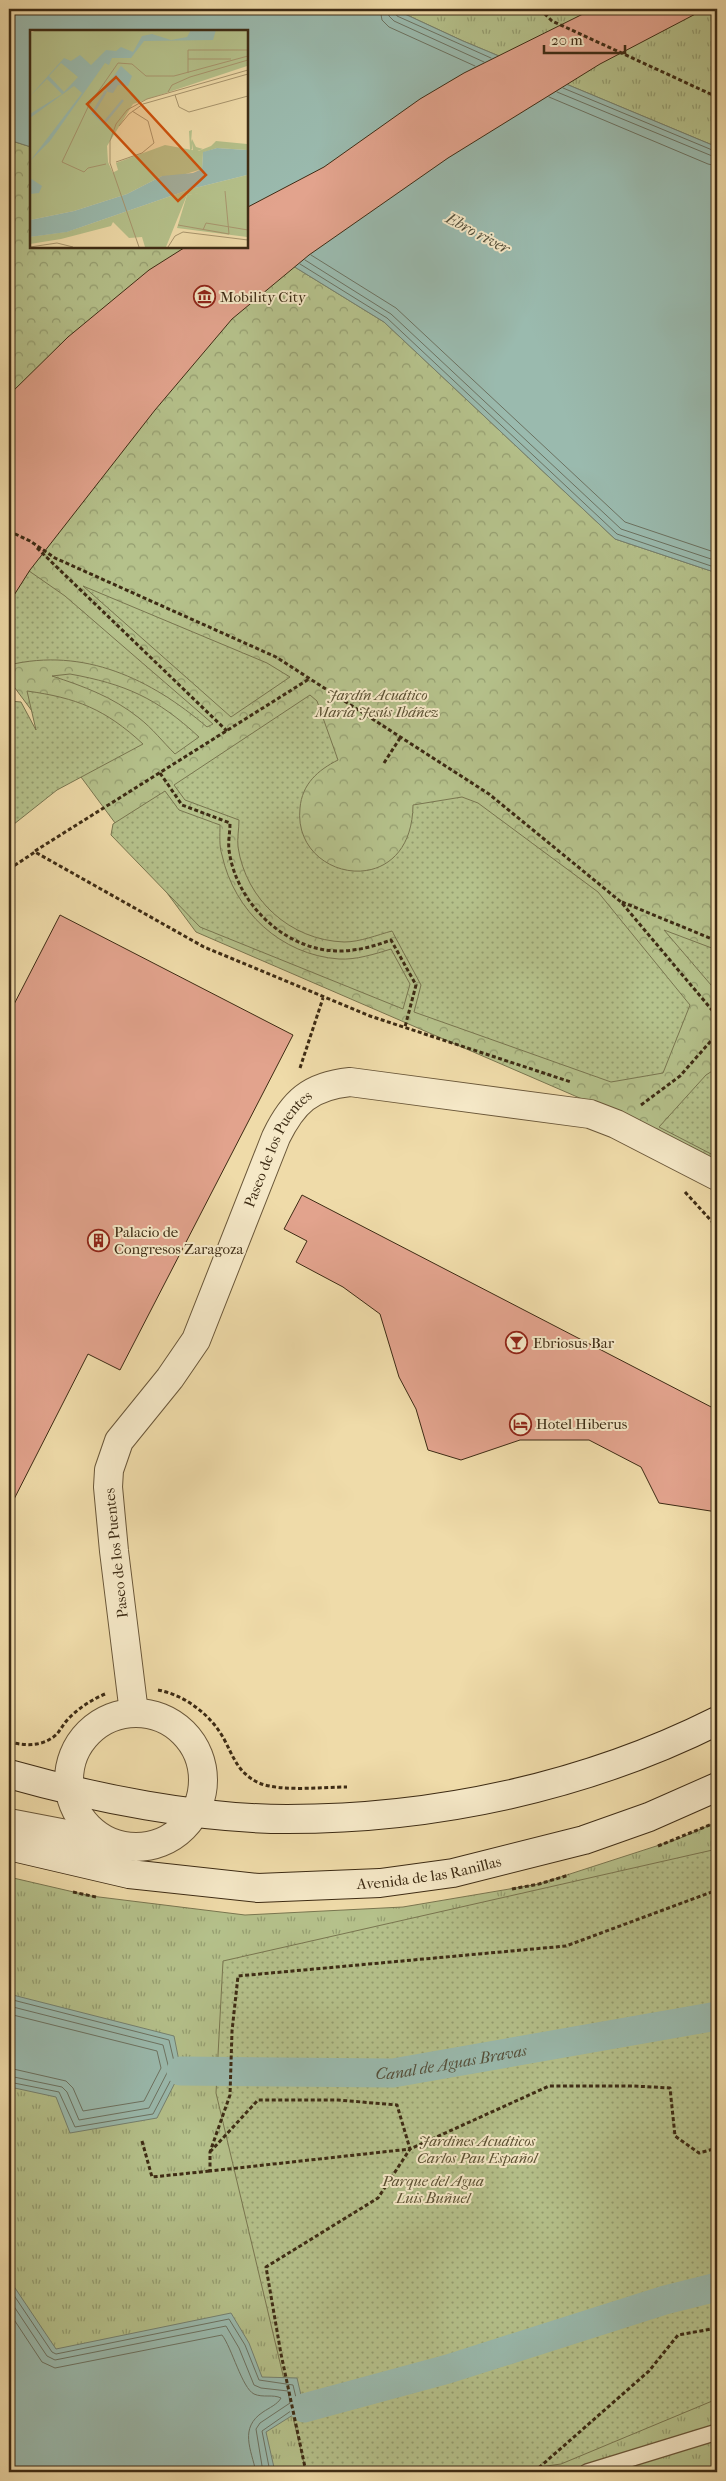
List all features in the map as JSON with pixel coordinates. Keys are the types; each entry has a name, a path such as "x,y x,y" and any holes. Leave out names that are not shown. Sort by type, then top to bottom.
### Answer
{"street":[{"name":"Paseo de los Puentes","path":"132,1701 111,1524 108,1487 110,1470 120,1441 170,1378 196,1340 276,1137 291,1110 298,1102 310,1093 324,1087 350,1082 590,1114 616,1124 717,1176"},
{"path":"9,1774 88,1822 132,1846 147,1846 163,1841 178,1833 195,1812 202,1783 202,1770 198,1756 187,1738 176,1727 164,1719 149,1714 132,1701 115,1716 98,1724 84,1737 71,1762 88,1822"},
{"path":"9,1823 88,1822 195,1812 286,1820 380,1816 515,1795 642,1754 717,1721"},
{"name":"Avenida de las Ranillas","path":"9,1846 129,1874 258,1888 380,1883 453,1873 584,1840 649,1817 717,1787"},
{"name":"Avenida de las Ranillas","path":"88,1822 104,1857 129,1874"}],"lane":[{"path":"587,2472 717,2432"}],"path":[{"path":"540,9 552,21 717,96"},
{"path":"9,531 30,541 55,558 276,658 489,794 621,902 717,1016"},
{"path":"30,541 227,731"},
{"path":"9,869 309,679"},
{"path":"384,763 400,738"},
{"path":"160,773 182,805 230,824 229,850 239,883 252,907 277,930 306,946 340,951 364,949 392,940 416,985 405,1027"},
{"path":"35,852 204,948 345,1006 575,1083"},
{"path":"621,902 717,941"},
{"path":"640,1106 680,1076 717,1034"},
{"path":"681,1188 717,1227"},
{"path":"9,1742 26,1746 48,1740 56,1734 68,1719 93,1700 116,1691 132,1701 161,1691 178,1697 204,1714 223,1738 238,1768 261,1784 276,1787 356,1787"},
{"path":"210,2171 210,2152 230,2094 232,2031 238,1976 566,1946 717,1890"},
{"path":"142,2141 152,2177 410,2149 548,2086 634,2086 670,2088 675,2136 699,2153 717,2148"},
{"path":"210,2152 258,2100 338,2100 396,2105 410,2149"},
{"path":"306,2472 281,2354 266,2267 378,2198 410,2149"},
{"path":"534,2472 649,2371 678,2335 717,2328"}],"green space":[{"path":"394,9 717,9 717,147 463,41"},
{"name":"Jardín Acuático María Jesús Ibáñez","path":"9,140 30,147 30,248 248,248 248,238 384,322 615,539 717,573 717,1162 656,1131 196,932 9,680"},
{"path":"9,557 65,596 213,724 207,727 163,695 115,671 90,664 64,660 9,665 9,628 15,619 9,612"},
{"path":"83,586 267,663 290,677 231,717"},
{"path":"70,674 124,688 139,695 169,712 199,737 175,754 144,722 119,704 86,688 52,676"},
{"path":"27,691 61,697 90,707 116,722 143,744 57,790 9,828 9,701 21,702 36,730"},
{"path":"310,695 317,701 338,760 324,768 312,779 301,799 300,808 303,833 314,853 332,865 353,871 375,869 394,857 408,836 413,805 462,797 478,803 598,892 690,1005 663,1073 611,1082 414,1012 421,985 392,931 350,942 324,940 306,934 274,914 250,884 243,866 238,847 239,820 185,800 174,785"},
{"path":"165,791 179,810 220,825 221,852 228,875 237,894 263,926 280,939 298,949 318,956 339,959 359,958 391,949 410,984 403,1009 200,927 111,835 113,824"},
{"path":"664,930 717,950 717,992"},
{"path":"717,1068 717,1157 659,1127 706,1075"},
{"name":"Jardines Acuáticos Carlos Pau Español","path":"717,1822 717,2472 9,2472 9,1877 91,1896 245,1915 403,1907 539,1884 678,1839"},
{"name":"Jardines Acuáticos Carlos Pau Español","path":"717,1849 717,2399 561,2464 503,2472 306,2472 216,2093 223,1961"}],"water":[{"name":"Ebro river","path":"9,9 394,9 463,41 717,147 717,573 615,539 384,322 248,238 248,30 30,30 30,147 9,140"},
{"path":"9,1994 174,2036 181,2071 157,2118 70,2133 56,2097 10,2087"},
{"path":"9,2279 56,2349 231,2313 249,2343 262,2377 297,2378 304,2408 266,2432 275,2472 9,2472"}],"building":[{"path":"593,9 705,9 600,64 448,158 309,255 232,319 155,410 30,570 9,603 9,395 68,337 149,270 184,248 248,248 248,207 324,167 420,99 464,73"},
{"name":"Palacio de Congresos Zaragoza","path":"60,915 293,1035 120,1370 88,1354 9,1509 9,1014"},
{"path":"302,1195 717,1410 717,1512 659,1503 641,1467 589,1440 520,1440 461,1460 428,1450 416,1409 399,1377 380,1314 343,1287 296,1262 307,1241 284,1229"}],"waterway":[{"name":"Canal de Aguas Bravas","path":"181,2071 393,2073 717,2016"},
{"name":"Canal de Aguas Bravas","path":"304,2408 448,2369 665,2300 717,2287"}],"place":[{"name":"Mobility City","path":"204,297"},
{"name":"Palacio de Congresos Zaragoza","path":"98,1241"},
{"name":"Ebriosus Bar","path":"517,1343"},
{"name":"Hotel Hiberus","path":"520,1424"}],"park label":[{"name":"Parque del Agua Luis Buñuel","path":"433,2190"}]}
